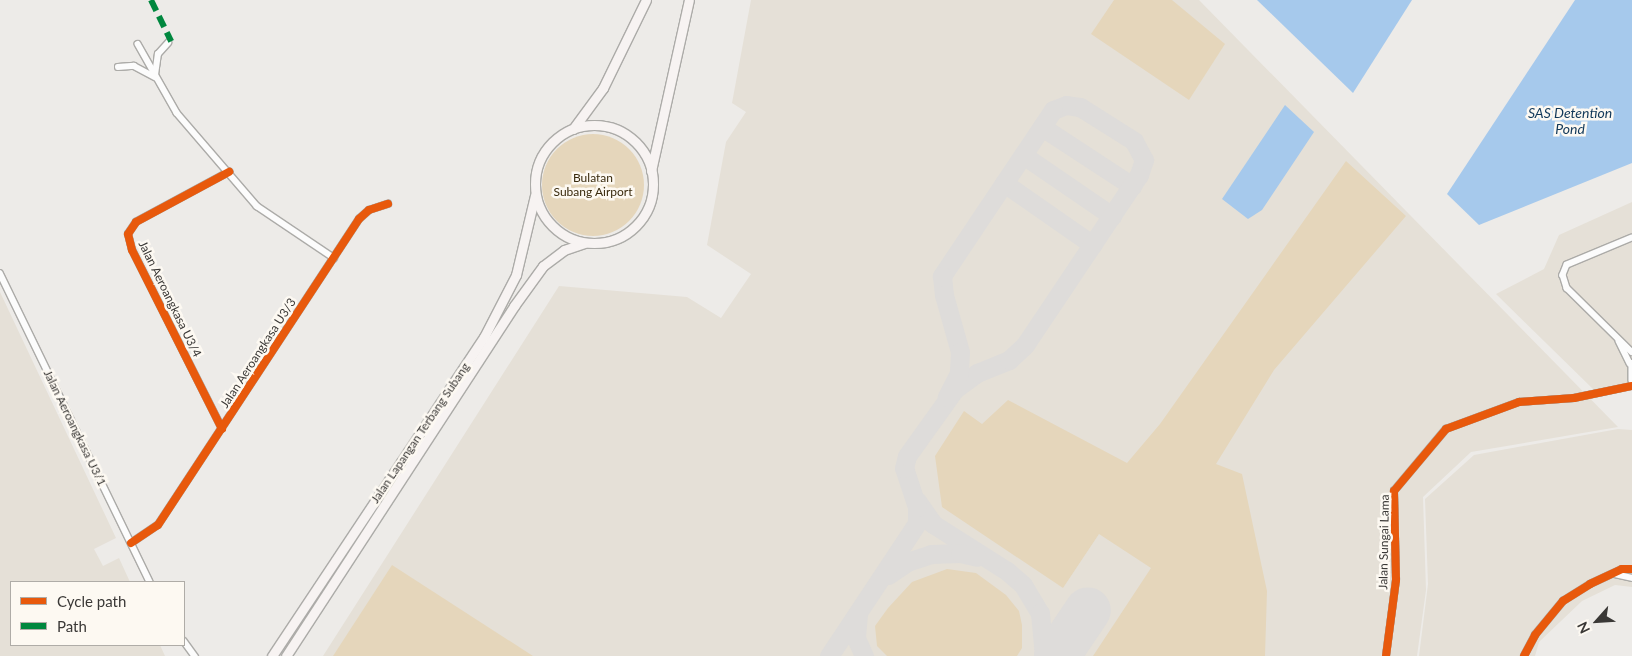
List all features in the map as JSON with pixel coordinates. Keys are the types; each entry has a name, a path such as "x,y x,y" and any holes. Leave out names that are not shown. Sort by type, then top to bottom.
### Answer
{"main road":[{"path":"646,0 603,88 572,129 554,140 545,150 536,174 535,194 541,212 552,226 567,237 584,243 601,243 631,231 650,204 651,171 689,0"},
{"path":"572,129 597,126 621,132 640,148 651,171"},
{"name":"Jalan Lapangan Terbang Subang","path":"272,656 484,337 516,275 535,194"},
{"name":"Jalan Lapangan Terbang Subang","path":"286,656 519,299 554,256 584,243"}],"street":[{"path":"155,77 158,54 168,43"},
{"path":"138,44 177,113 264,212 334,258"},
{"path":"118,67 134,66 155,77"},
{"name":"Jalan Aeroangkasa U3/4","path":"222,429 132,250 128,234 136,222 229,172"},
{"name":"Jalan Aeroangkasa U3/3","path":"131,543 158,525 364,214 388,204"},
{"path":"1632,238 1567,265 1564,269 1567,288 1632,352"},
{"name":"Jalan Aeroangkasa U3/1","path":"0,273 150,581"},
{"path":"1618,340 1631,364 1632,380"},
{"name":"Jalan Sungai Lama","path":"1386,656 1396,580 1394,491 1446,429 1519,402 1574,398 1632,386"},
{"path":"1524,656 1535,635 1564,601 1584,586 1615,574 1622,569 1632,569"},
{"path":"1615,574 1632,578"},
{"path":"185,643 195,656"}],"shaded area":[{"path":"751,0 1199,0 1618,427 1471,452 1423,497 1426,590 1417,656 323,656 559,286 687,297 721,318 751,274 707,245 726,142 746,112 732,103"},
{"path":"1632,202 1632,382 1594,390 1496,294 1544,269 1559,235"},
{"path":"0,292 116,538 94,549 103,566 119,558 130,581 10,581 10,646 160,646 165,656 0,656"},
{"path":"1618,429 1632,430 1632,587 1615,585 1582,601 1539,642 1535,656 1419,656 1428,584 1425,499 1474,455"}],"green space":[{"path":"1114,0 1172,0 1225,44 1189,100 1091,34"},
{"name":"Bulatan Subang Airport","path":"593,134 612,138 629,149 640,166 644,185 640,204 629,221 612,232 593,236 574,232 557,221 546,204 542,185 546,166 557,149 574,138"},
{"path":"1346,161 1406,216 1274,370 1216,464 1242,474 1267,591 1265,656 1093,656 1151,568 1099,534 1063,588 942,507 935,456 964,411 982,424 1008,400 1127,463 1160,424"},
{"path":"392,565 533,656 333,656"},
{"path":"947,569 976,573 1006,595 1019,611 1022,625 1022,648 1017,656 887,656 877,646 875,626 888,608 912,582"}],"water":[{"path":"1257,0 1412,0 1353,93"},
{"name":"SAS Detention Pond","path":"1575,0 1632,0 1632,163 1479,225 1447,194"},
{"path":"1285,105 1314,132 1262,210 1248,219 1222,199"}],"taxiway":[{"path":"829,656 917,523 917,507 904,468 907,456 955,389 977,373 1009,360 1025,345 1139,175 1144,160 1134,141 1080,107 1066,105 1053,110 942,276 944,295 960,352 959,373 947,397"},
{"path":"1042,127 1132,186"},
{"path":"1023,155 1112,216"},
{"path":"1004,183 1093,245"},
{"path":"917,501 933,524 1007,571 1023,585 1040,613 1044,656"},
{"path":"888,575 907,562 931,554 960,553 977,557"},
{"path":"858,614 856,638 864,656"}],"runway":[{"path":"1057,656 1088,610"}],"marked path":[{"path":"151,0 171,41"}],"cycle path":[{"path":"222,429 132,250 128,234 136,222 229,172"},
{"path":"131,543 158,525 359,219 369,210 388,204"},
{"path":"1386,656 1396,580 1394,491 1446,429 1519,402 1574,398 1632,386"},
{"path":"1524,656 1535,635 1563,601 1590,584 1622,569 1632,569"}]}
